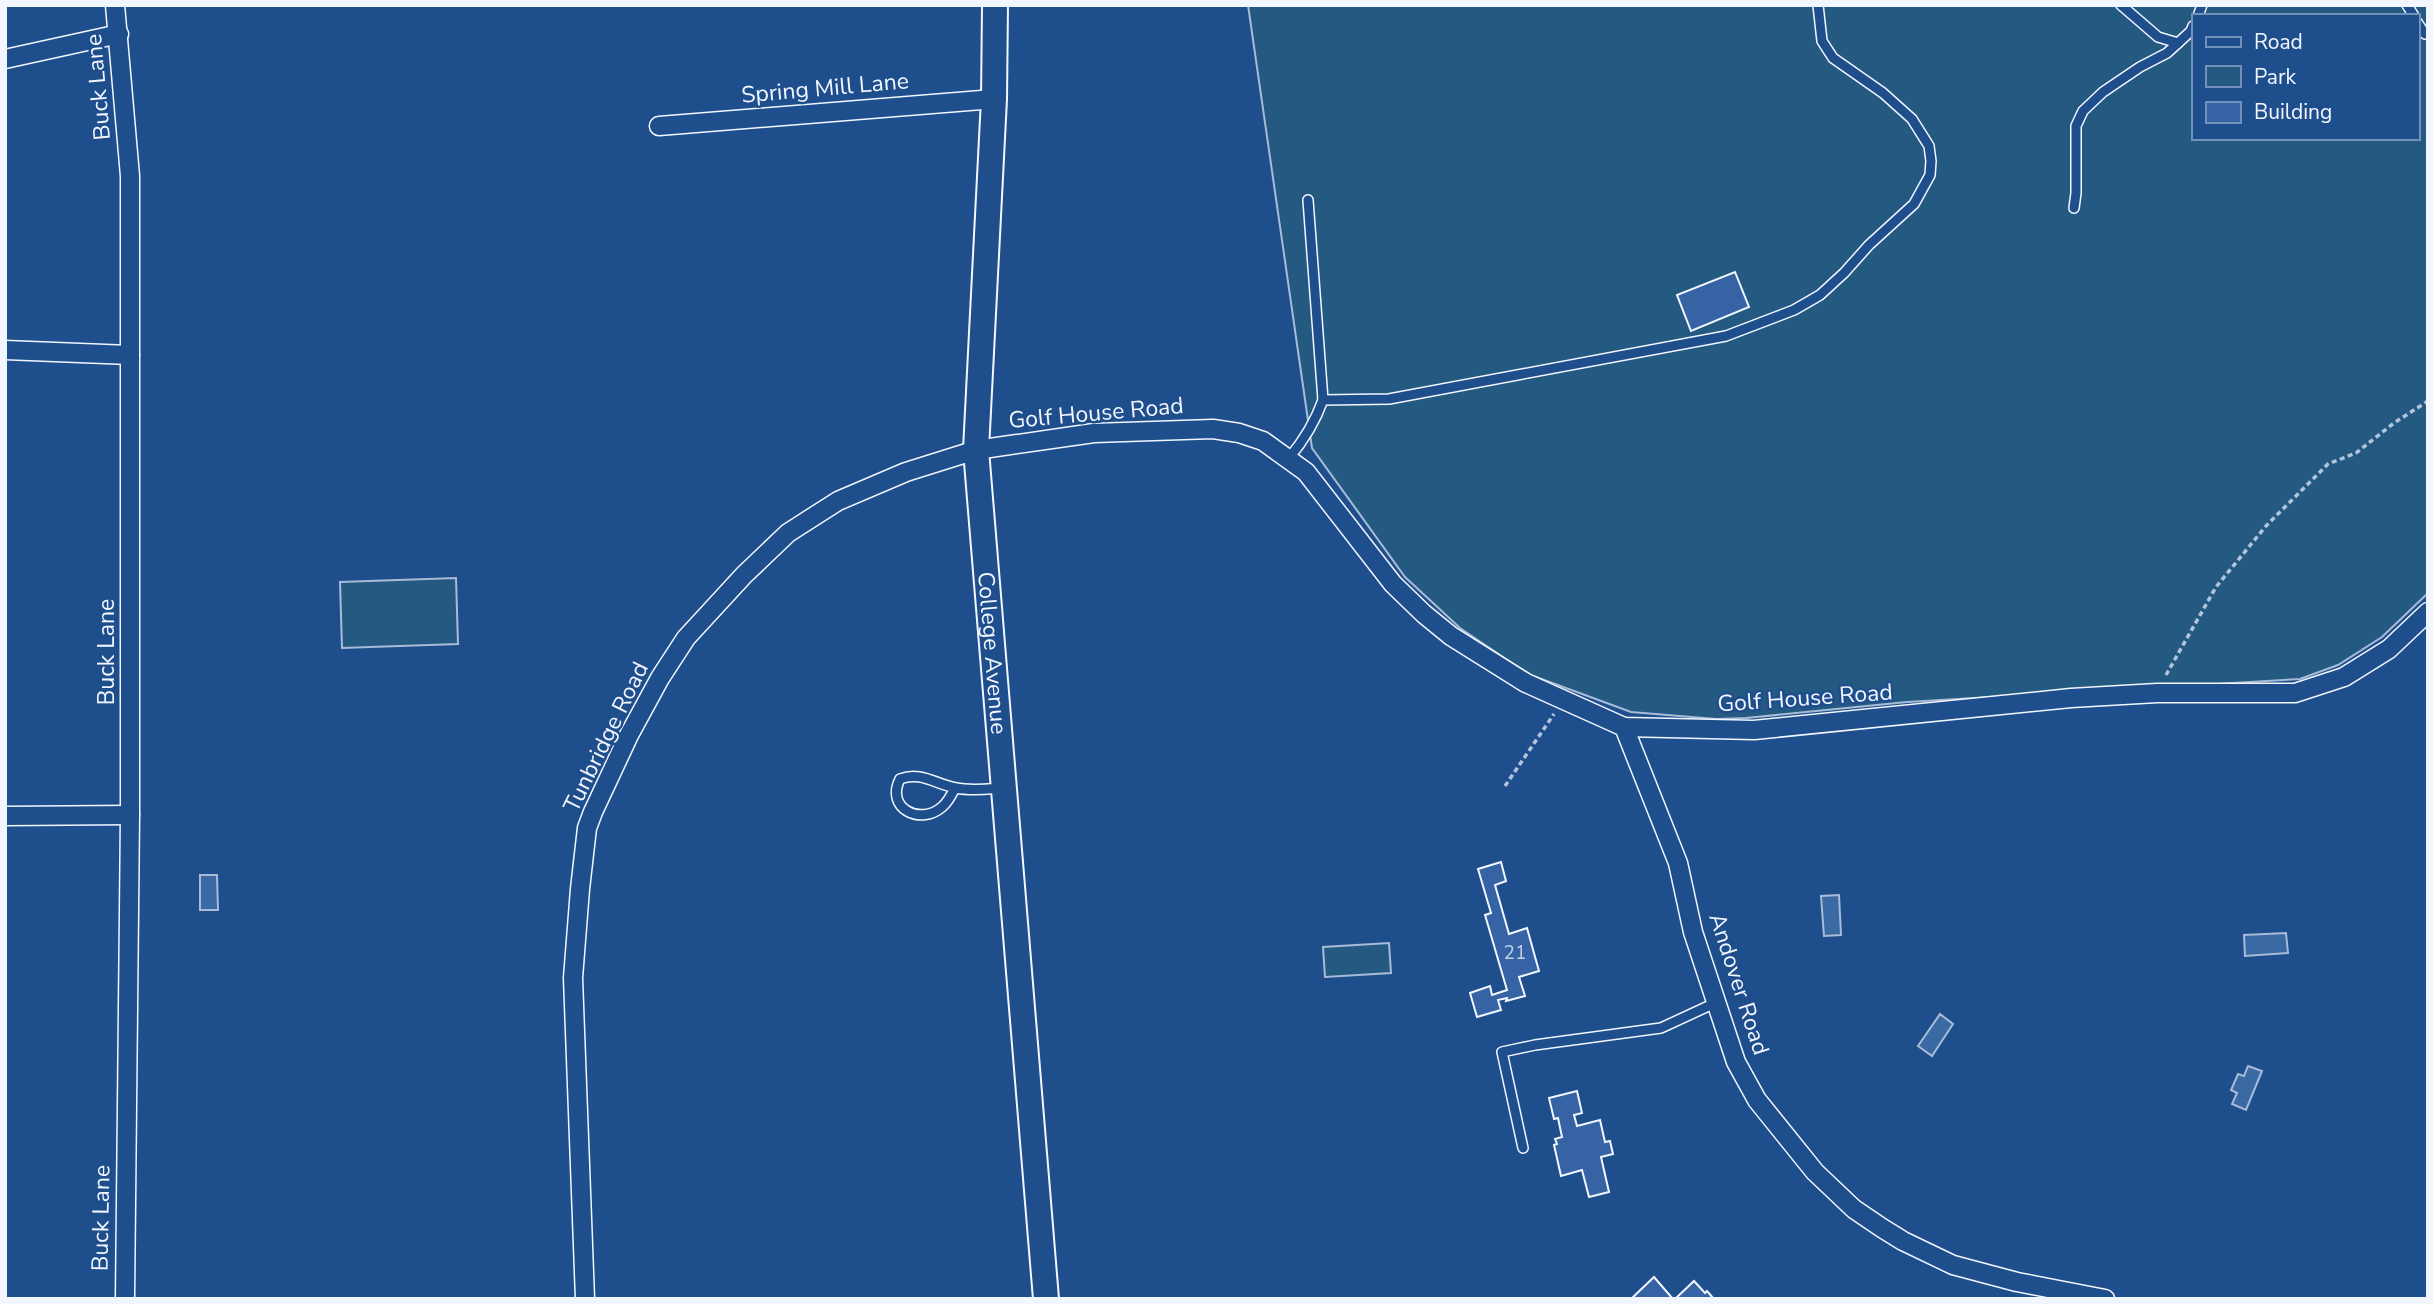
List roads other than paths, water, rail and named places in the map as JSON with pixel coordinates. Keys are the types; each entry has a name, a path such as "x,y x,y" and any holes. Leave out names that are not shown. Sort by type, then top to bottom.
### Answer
{"main road":[{"name":"College Avenue","path":"995,5 994,99 976,450 1046,1299"}],"street":[{"name":"Buck Lane","path":"115,5 120,34 130,176 131,815 125,1299"},
{"path":"5,59 120,34"},
{"name":"Spring Mill Lane","path":"659,126 994,99"},
{"path":"5,350 130,355"},
{"name":"Golf House Road","path":"976,450 1094,433 1197,428 1239,433 1263,441 1306,472 1393,584 1451,636 1526,683 1624,727 1754,730 2071,698 2163,693 2295,694 2344,677 2389,649 2428,612"},
{"name":"Tunbridge Road","path":"585,1299 573,978 587,828 600,793 660,678 686,638 775,544 838,501 906,471 976,450"},
{"name":"Andover Road","path":"1624,727 1678,863 1693,932 1736,1062 1757,1100 1815,1172 1854,1209 1903,1241 1953,1265 2017,1282 2105,1299"},
{"path":"5,816 131,815"}],"lane":[{"path":"1323,400 1389,399 1726,336 1794,310 1820,295 1869,244 1914,204 1930,175 1931,161 1929,146 1912,119 1883,93 1833,58 1822,41 1818,5"},
{"path":"2121,5 2158,37 2178,43"},
{"path":"2419,25 2425,34"},
{"path":"2074,208 2077,192 2076,126 2083,111 2103,92 2140,67 2167,54 2192,27"},
{"path":"1289,458 1310,430 1323,400 1308,200"},
{"path":"956,788 942,808 926,815 911,814 898,804 895,789 900,779 911,775 929,778 956,788 1004,788"},
{"path":"1523,1149 1502,1052 1661,1028 1715,1003"}]}
